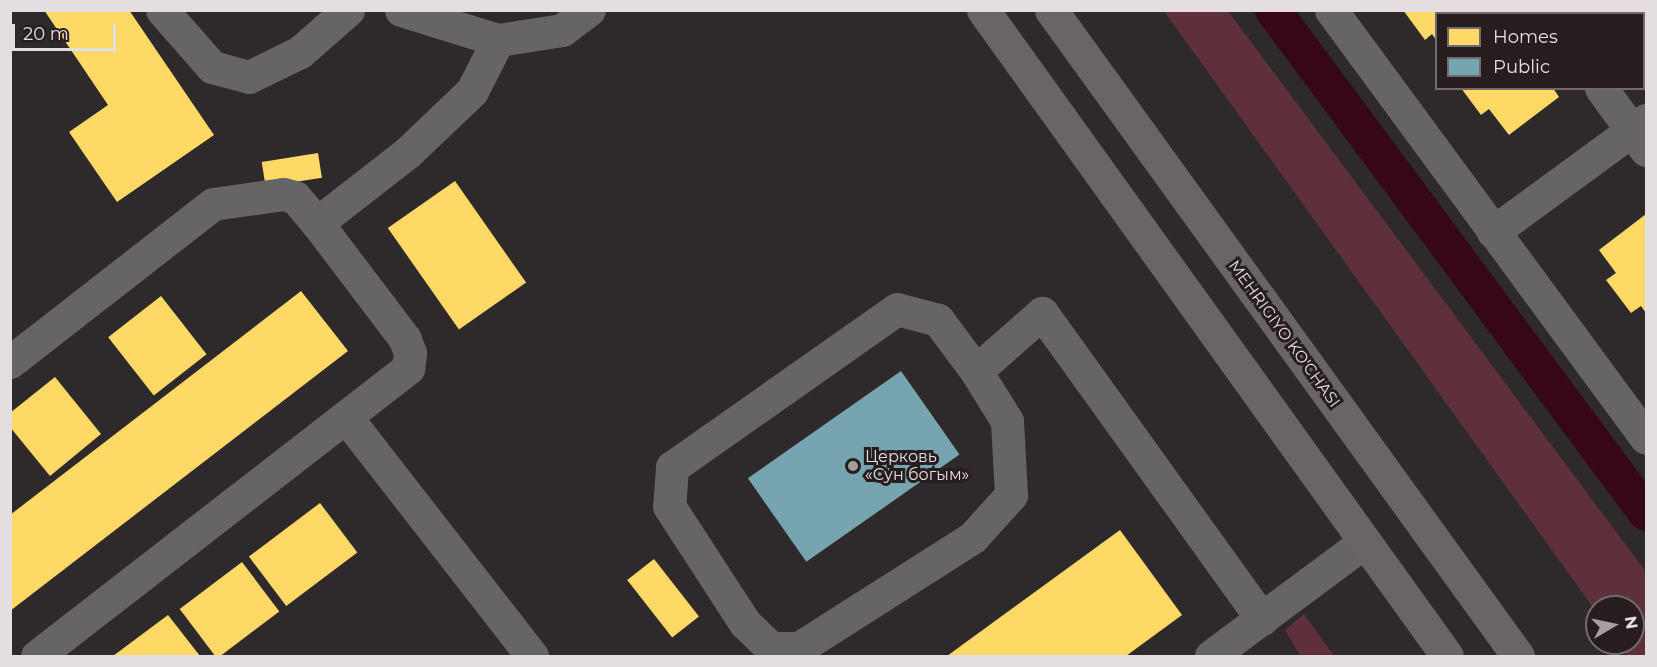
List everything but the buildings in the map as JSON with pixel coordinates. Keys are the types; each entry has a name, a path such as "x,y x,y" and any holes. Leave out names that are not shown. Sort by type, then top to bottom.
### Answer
{"main road":[{"path":"984,10 1446,657"},
{"name":"MEHRIGIYO KO'CHASI","path":"1051,10 1518,657"}],"street":[{"path":"162,10 212,67 249,77 300,52 348,10"},
{"path":"401,10 498,40 561,30 589,10"},
{"path":"1331,10 1647,438"},
{"path":"317,223 407,153 472,91 498,40"},
{"path":"1493,232 1642,134 1603,90"},
{"path":"10,362 213,204 283,194 295,197 317,223 410,353 408,368 398,379 37,657"},
{"path":"897,309 939,320 976,371 1007,421 1011,495 964,543 799,648 771,648 745,624 669,506 672,467 897,309"},
{"path":"976,371 1042,313 1262,619"},
{"path":"346,417 532,657"},
{"path":"1211,657 1364,543"}],"shaded area":[{"path":"1164,11 1228,11 1646,572 1646,656 1627,655 1645,655 1645,595 1585,596"},
{"path":"1304,614 1334,656 1300,656 1285,630"}],"waterway":[{"path":"1273,10 1646,513"}],"place":[{"name":"Церковь «Сун богым»","path":"853,466"}]}
